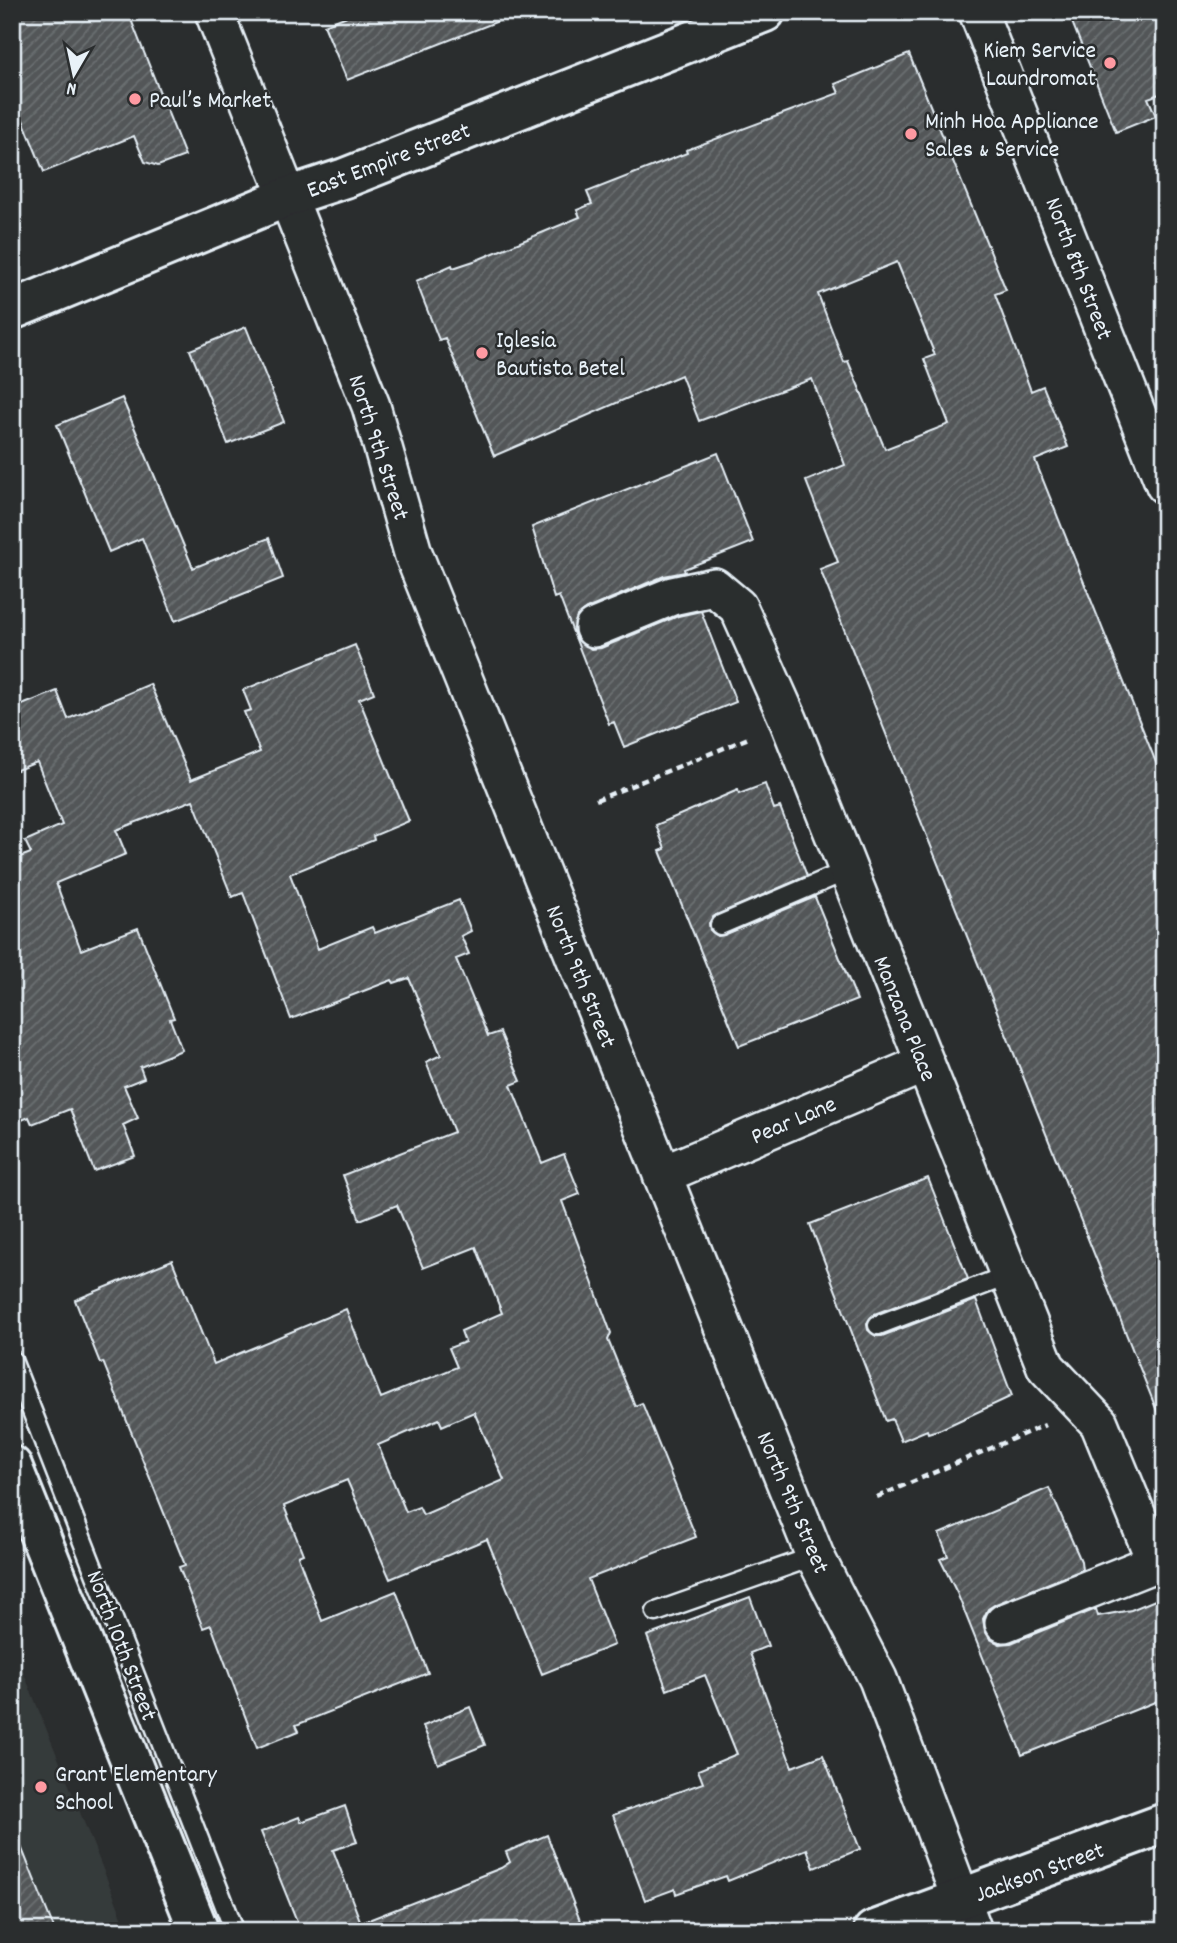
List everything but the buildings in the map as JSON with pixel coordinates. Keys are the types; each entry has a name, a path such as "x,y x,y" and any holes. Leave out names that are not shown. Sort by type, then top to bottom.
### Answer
{"street":[{"name":"North 9th Street","path":"214,12 370,406 413,553 815,1556 878,1679 967,1915"},
{"name":"East Empire Street","path":"12,310 287,197 345,178 765,12"},
{"name":"North 8th Street","path":"978,12 1165,485"},
{"name":"Manzana Place","path":"594,628 672,596 714,587 738,607 788,719 846,871 1046,1367 1100,1423 1160,1560"},
{"name":"Pear Lane","path":"662,1175 924,1064"},
{"name":"North 10th Street","path":"12,1466 199,1931"},
{"path":"1004,1623 1160,1560"},
{"name":"Jackson Street","path":"873,1931 967,1915 1165,1823"}],"lane":[{"path":"720,925 846,871"},
{"path":"878,1325 1009,1275"},
{"name":"North 10th Street","path":"12,1360 232,1924 230,1931"},
{"path":"656,1612 815,1556"}],"path":[{"path":"596,800 754,736"},
{"path":"877,1497 1053,1422"}],"shaded area":[{"name":"Grant Elementary School","path":"12,1644 128,1931 12,1931"}],"place":[{"name":"Kiem Service Laundromat","path":"1110,63"},
{"name":"Paul’s Market","path":"135,99"},
{"name":"Minh Hoa Appliance Sales & Service","path":"911,134"},
{"name":"Iglesia Bautista Betel","path":"482,353"},
{"name":"Grant Elementary School","path":"41,1787"}]}
